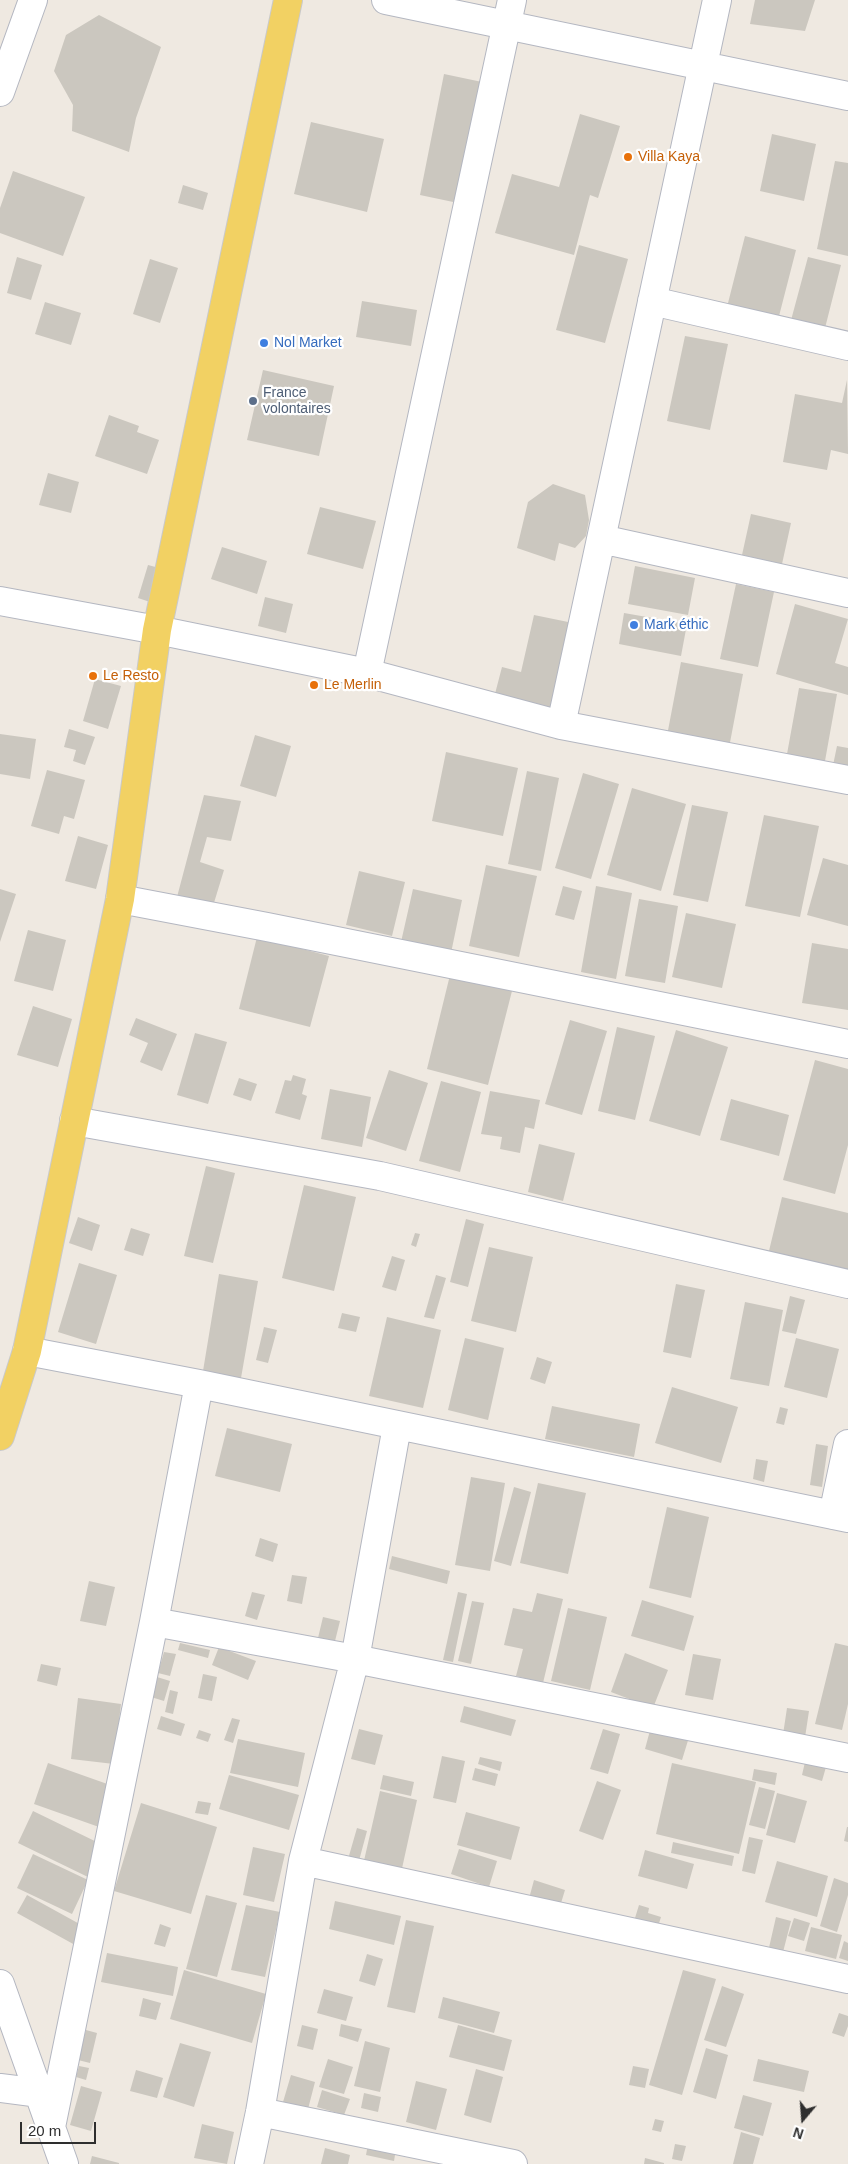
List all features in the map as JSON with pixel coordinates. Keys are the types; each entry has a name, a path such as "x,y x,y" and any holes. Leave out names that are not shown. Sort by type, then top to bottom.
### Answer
{"main road":[{"path":"0,1436 27,1351 120,899 157,630 288,0"}],"street":[{"path":"0,92 33,0"},
{"path":"386,0 510,12 703,66 848,96"},
{"path":"561,725 717,0"},
{"path":"368,674 510,12"},
{"path":"652,301 848,346"},
{"path":"601,538 848,592"},
{"path":"0,602 157,630 368,674 561,725 848,780"},
{"path":"120,899 268,926 848,1044"},
{"path":"74,1121 380,1176 848,1284"},
{"path":"27,1351 199,1384 841,1517 848,1444"},
{"path":"51,2127 154,1622 199,1384"},
{"path":"250,2164 303,1861 355,1659 397,1426"},
{"path":"154,1622 355,1659 848,1758"},
{"path":"303,1861 848,1979"},
{"path":"0,1984 64,2164"},
{"path":"0,2088 40,2093"},
{"path":"260,2112 512,2164"}],"building":[{"path":"755,0 815,0 805,31 750,24"},
{"path":"99,15 161,47 136,118 129,152 72,131 73,105 54,71 66,35"},
{"path":"444,74 482,82 458,203 420,195"},
{"path":"580,114 620,126 598,198 590,195 574,255 495,233 512,174 559,187"},
{"path":"311,122 384,139 367,212 294,194"},
{"path":"772,134 816,144 804,201 760,191"},
{"path":"835,161 848,163 848,256 817,249"},
{"path":"13,171 85,197 63,256 0,233 0,208"},
{"path":"183,185 208,193 203,210 178,203"},
{"path":"745,236 796,250 778,320 727,307"},
{"path":"579,245 628,259 605,343 556,330"},
{"path":"17,257 42,265 31,300 7,293"},
{"path":"808,257 841,265 824,332 790,324"},
{"path":"150,259 178,268 160,323 133,314"},
{"path":"362,301 417,310 411,346 356,337"},
{"path":"45,302 81,313 71,345 35,334"},
{"path":"685,336 728,344 710,430 667,421"},
{"path":"263,370 334,386 319,456 247,440"},
{"path":"847,380 848,454 831,450 827,470 783,462 795,394 842,403"},
{"path":"109,415 139,426 137,432 159,440 147,474 95,456"},
{"path":"48,473 79,482 71,513 39,505"},
{"path":"553,484 585,495 589,520 586,536 575,548 559,543 555,561 517,548 528,502"},
{"path":"320,507 376,521 363,569 307,554"},
{"path":"751,514 791,523 782,564 742,555"},
{"path":"222,547 267,561 257,594 211,579"},
{"path":"148,565 163,569 153,603 138,598"},
{"path":"635,566 695,578 688,615 628,604"},
{"path":"736,584 774,592 758,667 720,659"},
{"path":"265,597 293,604 286,633 258,626"},
{"path":"795,604 848,619 835,663 848,667 848,695 776,674"},
{"path":"624,613 687,624 681,656 619,644"},
{"path":"534,615 573,623 549,728 490,713 502,667 521,672"},
{"path":"681,662 743,674 728,753 666,741"},
{"path":"95,679 121,686 108,729 83,721"},
{"path":"799,688 837,694 823,772 785,765"},
{"path":"69,729 95,737 85,765 73,761 76,750 64,747"},
{"path":"0,734 36,739 30,779 0,774"},
{"path":"255,735 291,746 276,797 240,786"},
{"path":"837,746 848,748 848,773 832,770"},
{"path":"446,752 518,768 503,836 432,821"},
{"path":"47,770 85,780 74,819 64,816 59,834 31,826"},
{"path":"527,771 559,778 541,871 508,864"},
{"path":"583,773 619,784 591,879 555,868"},
{"path":"632,788 686,804 661,891 607,875"},
{"path":"204,795 241,801 231,841 207,837 200,862 224,870 213,906 177,897"},
{"path":"692,805 728,812 708,902 673,895"},
{"path":"764,815 819,826 800,917 745,906"},
{"path":"78,836 108,845 96,889 65,881"},
{"path":"823,858 848,865 848,926 807,915"},
{"path":"486,865 537,876 519,957 469,946"},
{"path":"359,871 405,882 392,936 346,925"},
{"path":"563,886 582,891 574,920 555,915"},
{"path":"596,886 632,893 616,979 581,972"},
{"path":"0,889 16,894 0,942"},
{"path":"413,889 462,900 451,953 401,942"},
{"path":"639,899 678,906 665,983 625,976"},
{"path":"686,913 736,924 722,988 672,977"},
{"path":"28,930 66,940 53,991 14,981"},
{"path":"257,937 329,956 310,1027 239,1009"},
{"path":"812,943 848,949 848,1010 802,1003"},
{"path":"450,975 512,991 488,1085 427,1069"},
{"path":"33,1006 72,1019 58,1067 17,1055"},
{"path":"136,1018 177,1034 162,1071 140,1062 148,1043 129,1035"},
{"path":"570,1020 607,1031 582,1115 545,1104"},
{"path":"617,1027 655,1036 635,1120 598,1111"},
{"path":"676,1030 728,1047 700,1136 649,1121"},
{"path":"195,1033 227,1042 208,1104 177,1095"},
{"path":"815,1060 848,1069 848,1145 835,1194 783,1180"},
{"path":"389,1070 428,1083 406,1151 366,1138"},
{"path":"293,1075 306,1079 302,1094 307,1096 300,1120 275,1113 285,1080 291,1081"},
{"path":"239,1078 257,1084 251,1101 233,1095"},
{"path":"441,1081 481,1092 460,1172 419,1161"},
{"path":"330,1089 371,1097 362,1147 321,1139"},
{"path":"490,1091 540,1100 534,1129 525,1127 520,1153 500,1149 502,1137 481,1134"},
{"path":"731,1099 789,1115 779,1156 720,1140"},
{"path":"539,1144 575,1153 563,1201 528,1192"},
{"path":"206,1166 235,1173 213,1263 184,1256"},
{"path":"304,1185 356,1197 334,1291 282,1278"},
{"path":"782,1197 848,1213 848,1275 768,1255"},
{"path":"78,1217 100,1225 92,1251 69,1243"},
{"path":"466,1219 484,1224 468,1287 450,1282"},
{"path":"131,1228 150,1234 143,1256 124,1250"},
{"path":"415,1233 420,1234 416,1247 411,1245"},
{"path":"489,1247 533,1257 516,1332 471,1321"},
{"path":"392,1256 405,1260 396,1291 382,1287"},
{"path":"79,1263 117,1275 96,1344 58,1332"},
{"path":"219,1274 258,1281 241,1378 203,1371"},
{"path":"436,1275 446,1278 434,1319 424,1317"},
{"path":"676,1284 705,1290 691,1358 663,1352"},
{"path":"790,1296 805,1300 796,1334 782,1331"},
{"path":"745,1302 783,1310 769,1386 730,1379"},
{"path":"342,1313 360,1317 356,1332 338,1328"},
{"path":"387,1317 441,1330 423,1408 369,1396"},
{"path":"264,1327 277,1330 268,1363 256,1360"},
{"path":"465,1338 504,1348 488,1420 448,1410"},
{"path":"796,1338 839,1349 827,1398 784,1387"},
{"path":"537,1357 552,1362 545,1384 530,1379"},
{"path":"672,1387 738,1407 721,1463 655,1443"},
{"path":"552,1406 640,1424 634,1457 545,1439"},
{"path":"780,1407 788,1409 784,1425 776,1423"},
{"path":"227,1428 292,1444 280,1492 215,1476"},
{"path":"816,1444 828,1446 822,1487 810,1485"},
{"path":"756,1459 768,1461 764,1482 753,1479"},
{"path":"471,1477 505,1483 490,1571 455,1565"},
{"path":"538,1483 586,1493 568,1574 520,1563"},
{"path":"514,1487 531,1492 511,1566 494,1561"},
{"path":"667,1507 709,1517 691,1598 649,1588"},
{"path":"260,1538 278,1544 273,1562 255,1556"},
{"path":"392,1556 450,1571 447,1584 389,1569"},
{"path":"292,1575 307,1577 302,1604 287,1601"},
{"path":"89,1581 115,1587 106,1626 80,1621"},
{"path":"252,1592 265,1595 257,1620 245,1616"},
{"path":"458,1592 467,1594 453,1662 443,1660"},
{"path":"537,1593 563,1599 543,1683 516,1676 523,1649 504,1645 513,1608 532,1612"},
{"path":"642,1600 694,1616 684,1651 631,1636"},
{"path":"472,1601 484,1603 471,1664 458,1661"},
{"path":"568,1608 607,1617 590,1690 551,1681"},
{"path":"323,1617 340,1621 335,1641 318,1638"},
{"path":"180,1643 210,1650 208,1658 178,1650"},
{"path":"835,1643 848,1646 848,1704 842,1730 815,1724"},
{"path":"219,1647 256,1661 248,1680 212,1665"},
{"path":"164,1652 176,1654 170,1676 158,1673"},
{"path":"625,1653 668,1670 653,1708 611,1692"},
{"path":"693,1654 721,1659 713,1700 685,1695"},
{"path":"41,1664 61,1668 57,1686 37,1681"},
{"path":"203,1674 217,1677 212,1701 198,1698"},
{"path":"157,1677 170,1681 164,1701 151,1697"},
{"path":"170,1690 178,1692 173,1714 165,1712"},
{"path":"78,1698 121,1704 114,1764 71,1759"},
{"path":"464,1706 516,1720 511,1736 460,1722"},
{"path":"787,1708 809,1711 804,1744 782,1741"},
{"path":"161,1716 185,1724 181,1736 157,1729"},
{"path":"232,1718 240,1720 233,1743 224,1740"},
{"path":"652,1723 690,1734 682,1760 645,1749"},
{"path":"359,1729 383,1735 375,1765 351,1759"},
{"path":"603,1729 620,1734 608,1774 590,1769"},
{"path":"199,1730 211,1734 208,1742 196,1738"},
{"path":"238,1739 305,1753 298,1787 230,1773"},
{"path":"442,1756 465,1761 456,1803 433,1798"},
{"path":"480,1757 502,1762 500,1771 478,1764"},
{"path":"805,1762 826,1767 822,1781 802,1775"},
{"path":"48,1763 113,1786 99,1827 34,1804"},
{"path":"672,1763 756,1782 739,1854 656,1834"},
{"path":"475,1768 498,1774 495,1786 472,1780"},
{"path":"754,1769 777,1773 775,1785 752,1780"},
{"path":"229,1775 299,1795 289,1830 219,1809"},
{"path":"383,1775 414,1782 411,1796 380,1789"},
{"path":"597,1781 621,1790 603,1840 579,1831"},
{"path":"759,1787 775,1791 765,1829 749,1825"},
{"path":"380,1791 417,1800 401,1873 363,1865"},
{"path":"777,1793 807,1801 795,1843 766,1835"},
{"path":"198,1801 211,1803 208,1815 195,1813"},
{"path":"141,1803 217,1827 191,1914 114,1891"},
{"path":"33,1811 105,1846 90,1878 18,1843"},
{"path":"466,1812 520,1827 511,1860 457,1845"},
{"path":"848,1827 848,1842 844,1841"},
{"path":"357,1828 367,1831 353,1883 342,1880"},
{"path":"749,1837 763,1840 755,1874 742,1871"},
{"path":"673,1842 734,1856 732,1866 671,1853"},
{"path":"253,1847 285,1854 274,1902 243,1895"},
{"path":"459,1849 497,1861 489,1887 451,1874"},
{"path":"645,1850 694,1864 687,1889 638,1876"},
{"path":"33,1854 88,1880 72,1914 17,1888"},
{"path":"777,1861 828,1876 817,1917 765,1902"},
{"path":"834,1878 848,1883 848,1895 837,1932 820,1926"},
{"path":"534,1880 565,1890 554,1926 524,1917"},
{"path":"27,1895 85,1927 75,1945 17,1913"},
{"path":"206,1895 237,1903 217,1977 186,1969"},
{"path":"335,1901 401,1916 394,1945 329,1929"},
{"path":"246,1905 280,1912 265,1977 231,1970"},
{"path":"639,1905 649,1908 648,1913 661,1917 654,1939 631,1931"},
{"path":"776,1917 791,1921 782,1956 768,1952"},
{"path":"794,1918 810,1923 804,1941 788,1936"},
{"path":"406,1920 434,1926 415,2013 387,2007"},
{"path":"160,1924 171,1928 165,1947 154,1944"},
{"path":"811,1927 842,1935 836,1959 805,1951"},
{"path":"844,1941 848,1943 848,1961 839,1958"},
{"path":"107,1953 178,1967 173,1996 101,1982"},
{"path":"367,1954 383,1959 375,1986 359,1981"},
{"path":"184,1970 266,1994 252,2043 170,2019"},
{"path":"683,1970 716,1979 682,2095 649,2085"},
{"path":"722,1986 744,1994 726,2047 704,2040"},
{"path":"324,1989 353,1997 346,2021 317,2013"},
{"path":"443,1997 500,2012 494,2033 438,2018"},
{"path":"143,1998 161,2003 156,2020 139,2016"},
{"path":"839,2013 848,2016 848,2026 844,2037 832,2033"},
{"path":"341,2024 362,2029 358,2042 339,2036"},
{"path":"302,2025 318,2029 313,2050 297,2046"},
{"path":"458,2025 512,2040 504,2071 449,2057"},
{"path":"86,2030 97,2033 90,2063 78,2060"},
{"path":"365,2041 390,2048 380,2092 354,2086"},
{"path":"180,2043 211,2052 194,2107 163,2097"},
{"path":"706,2048 728,2055 716,2099 693,2092"},
{"path":"328,2059 353,2067 344,2094 319,2087"},
{"path":"758,2059 809,2071 804,2092 753,2081"},
{"path":"79,2066 89,2068 86,2080 76,2077"},
{"path":"633,2066 649,2069 645,2088 629,2085"},
{"path":"476,2069 503,2077 491,2123 464,2115"},
{"path":"136,2070 163,2078 157,2098 130,2091"},
{"path":"291,2075 315,2082 308,2109 283,2102"},
{"path":"416,2081 447,2089 436,2130 406,2122"},
{"path":"81,2086 102,2092 91,2131 70,2125"},
{"path":"322,2090 350,2099 344,2115 317,2107"},
{"path":"364,2093 381,2097 378,2112 361,2108"},
{"path":"743,2095 772,2103 763,2136 734,2128"},
{"path":"655,2119 664,2121 661,2132 652,2130"},
{"path":"202,2124 234,2132 227,2164 194,2158"},
{"path":"741,2132 760,2138 753,2164 733,2164"},
{"path":"368,2144 396,2149 394,2161 366,2155"},
{"path":"675,2144 686,2146 682,2161 672,2159"},
{"path":"325,2148 350,2155 348,2164 321,2164"},
{"path":"92,2156 119,2163 119,2164 90,2164"},
{"path":"645,2158 664,2163 664,2164 644,2164"}],"place":[{"name":"Villa Kaya","path":"628,157"},
{"name":"Nol Market","path":"264,343"},
{"name":"France volontaires","path":"253,401"},
{"name":"Mark éthic","path":"634,625"},
{"name":"Le Resto","path":"93,676"},
{"name":"Le Merlin","path":"314,685"}]}
